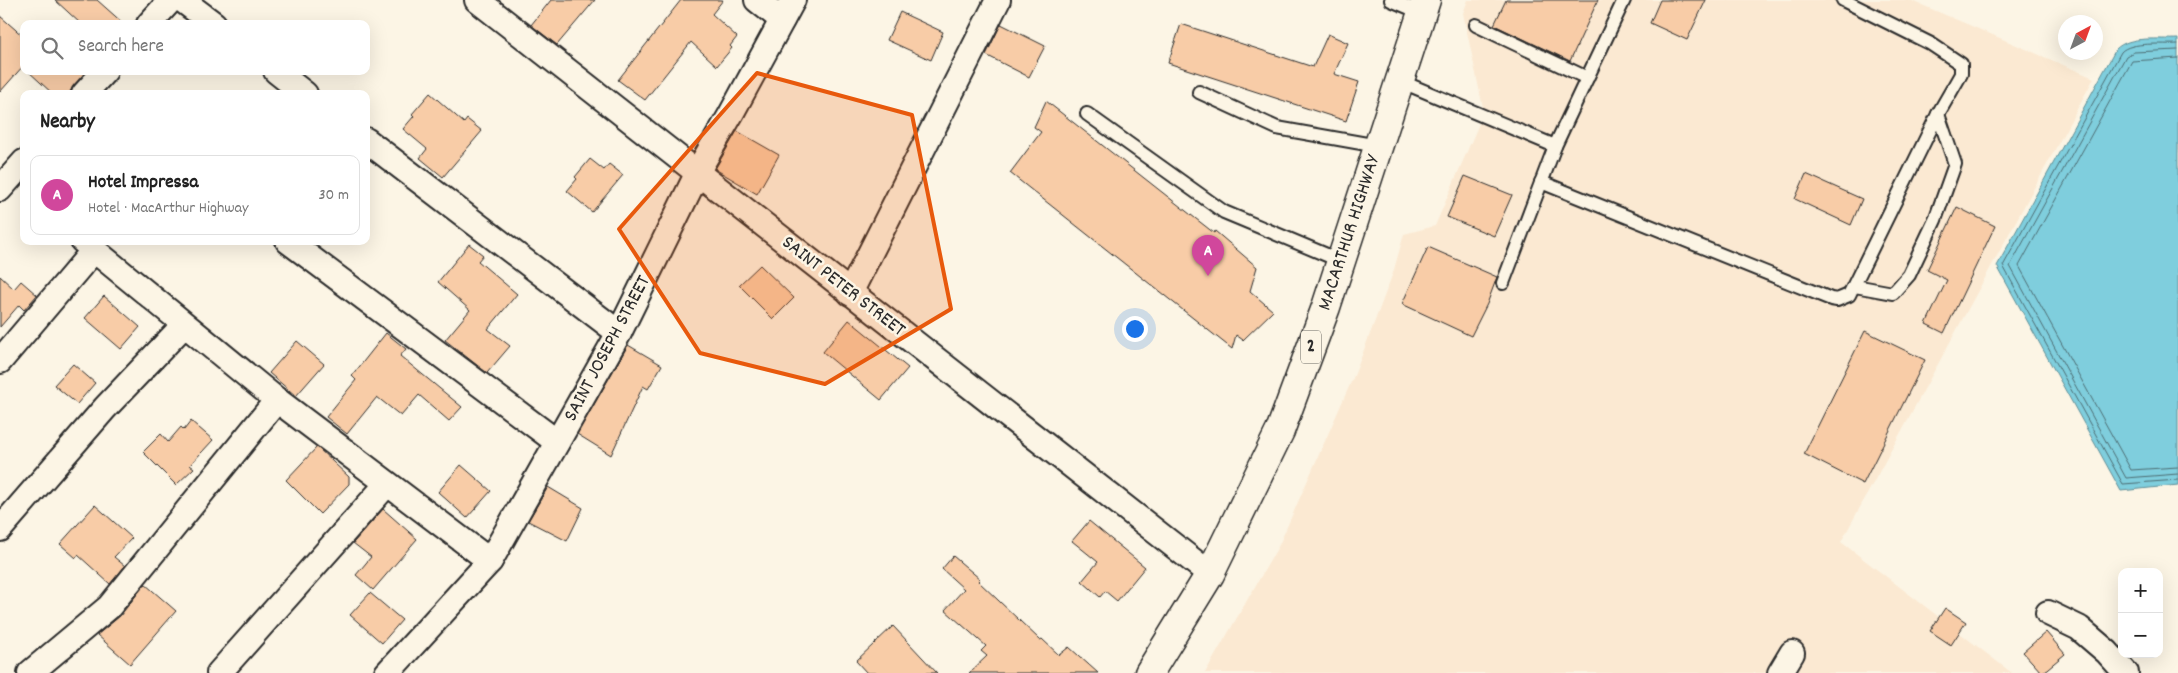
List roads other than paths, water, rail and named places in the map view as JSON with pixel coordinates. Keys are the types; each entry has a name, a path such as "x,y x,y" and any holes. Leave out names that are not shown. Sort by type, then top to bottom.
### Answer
{"highway":[{"name":"MACARTHUR HIGHWAY","path":"1154,671 1210,574 1280,431 1341,261 1424,6"}],"street":[{"path":"153,20 171,0"},
{"path":"182,0 209,20"},
{"name":"SAINT PETER STREET","path":"476,0 1210,574"},
{"path":"757,0 788,10"},
{"path":"850,293 998,0"},
{"name":"SAINT JOSEPH STREET","path":"387,673 490,561 619,333 697,173 788,10"},
{"path":"89,90 102,75"},
{"path":"281,75 300,90"},
{"path":"370,143 619,333"},
{"path":"293,245 557,442"},
{"path":"0,361 89,246 277,400 490,561"},
{"path":"0,529 105,408 184,325"},
{"path":"30,673 109,607 277,400"},
{"path":"219,673 387,484"},
{"path":"2048,613 2079,628 2107,652 2126,673"},
{"path":"1780,673 1792,653"}],"lane":[{"path":"1391,0 1424,6"},
{"path":"1503,283 1555,146 1624,0"},
{"path":"1542,182 1831,299 1837,300 1849,295 1938,114 1960,74 1961,64 1931,44 1843,0"},
{"path":"1476,25 1587,78"},
{"path":"1400,80 1555,146"},
{"path":"1199,92 1277,128 1378,146"},
{"path":"1086,114 1224,212 1341,261"},
{"path":"1855,286 1894,293 1909,274 1932,228 1955,164 1938,114"}],"water":[{"path":"2178,39 2178,485 2121,491 1997,266 2116,49 2137,40"}],"place":[{"name":"Hotel Impressa","path":"1208,276"}]}
